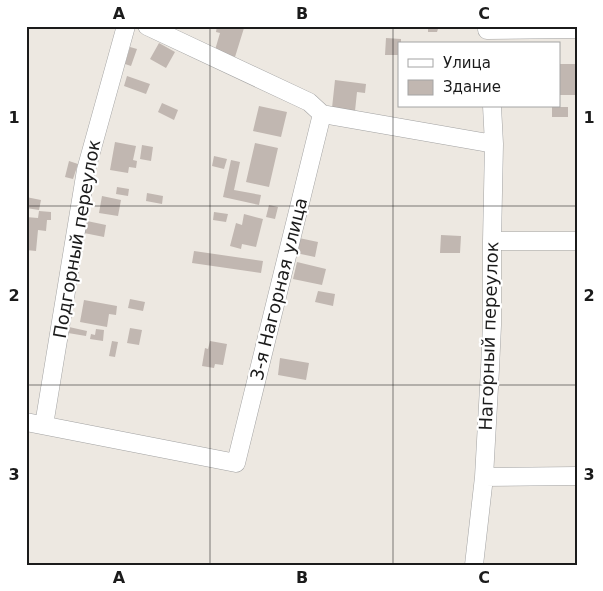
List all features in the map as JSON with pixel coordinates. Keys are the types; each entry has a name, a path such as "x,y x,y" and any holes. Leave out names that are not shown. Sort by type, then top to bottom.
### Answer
{"street":[{"name":"Подгорный переулок","path":"44,425 86,170 126,26"},
{"path":"147,26 309,102 322,114 494,144"},
{"path":"487,33 577,29"},
{"name":"Нагорный переулок","path":"474,565 484,477 492,325 494,144 492,108"},
{"name":"3-я Нагорная улица","path":"44,425 236,463 322,114"},
{"path":"492,241 577,241"},
{"path":"26,422 44,425"},
{"path":"484,477 577,476"}],"building":[{"path":"217,26 249,26 248,29 244,28 235,57 215,50 220,33 216,32"},
{"path":"428,26 455,26 455,29 438,29 437,32 428,32"},
{"path":"386,38 401,39 401,42 398,42 398,55 385,55"},
{"path":"159,43 175,52 166,68 150,59"},
{"path":"130,47 137,49 131,66 125,64"},
{"path":"560,64 577,64 577,95 560,95"},
{"path":"127,76 150,84 146,94 124,86"},
{"path":"335,80 366,84 365,93 357,92 355,111 332,108"},
{"path":"162,103 178,110 174,120 158,112"},
{"path":"259,106 287,112 281,137 253,131"},
{"path":"568,107 568,117 552,117 552,108"},
{"path":"115,142 136,146 133,160 137,161 136,168 129,167 128,173 110,170"},
{"path":"255,143 278,148 269,187 246,182"},
{"path":"142,145 153,147 151,161 140,159"},
{"path":"214,156 227,159 224,169 212,166"},
{"path":"231,160 240,162 234,190 261,195 259,205 223,197"},
{"path":"69,161 78,164 73,179 65,177"},
{"path":"117,187 129,189 128,196 116,194"},
{"path":"147,193 163,196 162,204 146,201"},
{"path":"102,196 121,200 118,216 99,213"},
{"path":"26,197 41,200 39,210 26,208"},
{"path":"269,205 278,207 275,219 266,217"},
{"path":"39,211 51,212 51,220 47,220 46,231 38,230 36,251 26,250 26,217 38,218"},
{"path":"214,212 228,214 226,222 213,220"},
{"path":"244,214 263,219 256,247 242,244 241,249 230,246 236,223 242,225"},
{"path":"87,221 106,225 104,237 84,233"},
{"path":"441,235 461,236 460,253 440,253"},
{"path":"299,238 318,242 315,257 296,253"},
{"path":"194,251 263,261 261,273 192,263"},
{"path":"297,262 326,269 322,285 293,279"},
{"path":"318,291 335,294 333,306 315,302"},
{"path":"130,299 145,302 143,311 128,308"},
{"path":"84,300 117,306 116,315 109,314 107,327 80,322"},
{"path":"69,327 87,331 86,336 68,333"},
{"path":"130,328 142,330 139,345 127,343"},
{"path":"96,329 104,330 103,341 90,339 91,334 95,335"},
{"path":"112,341 118,342 115,357 109,356"},
{"path":"210,341 227,344 223,365 215,364 214,368 202,366 205,348 208,349"},
{"path":"280,358 309,363 306,380 278,375"}]}
